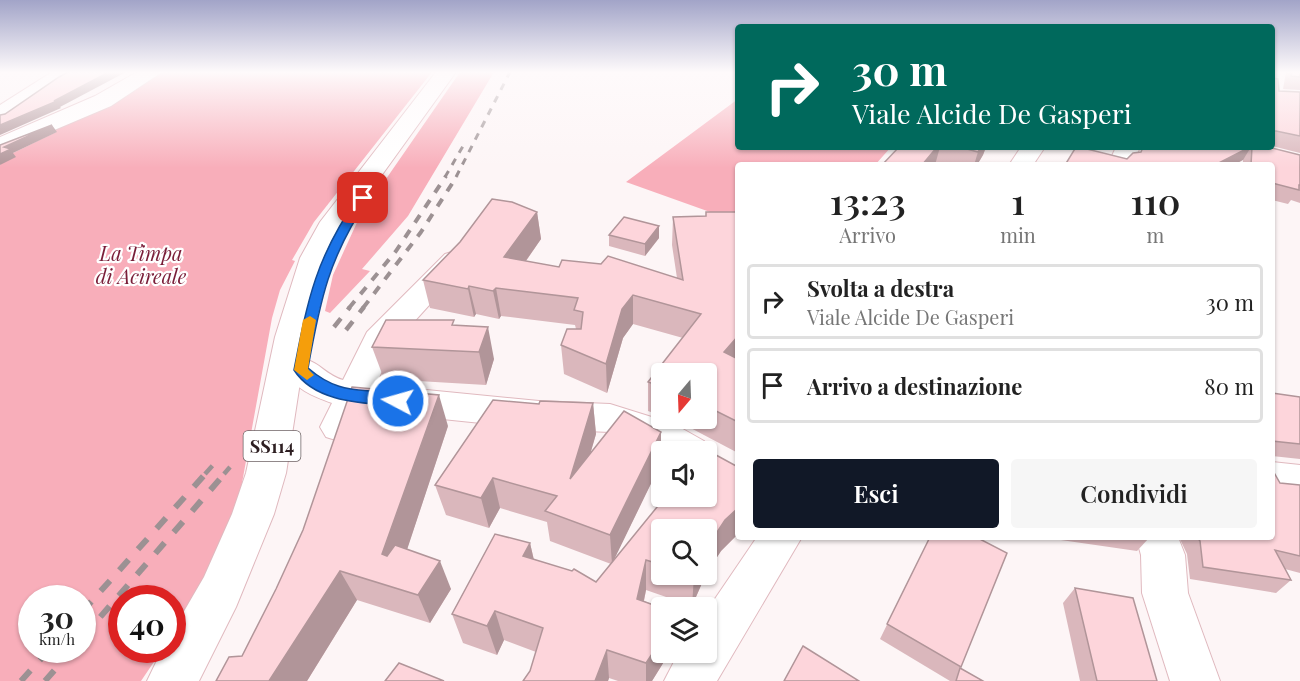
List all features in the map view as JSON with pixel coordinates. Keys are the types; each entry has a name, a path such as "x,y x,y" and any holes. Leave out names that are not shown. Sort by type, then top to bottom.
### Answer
{"main road":[{"path":"0,114 16,104"},
{"path":"0,146 97,104"},
{"name":"SS114","path":"172,681 219,592 253,514 266,473 291,337 304,287 330,228 355,201 425,104"},
{"name":"SS114","path":"194,681 239,591 284,468 318,285 355,201"},
{"path":"327,459 351,396 379,340 454,262 470,241"},
{"path":"301,370 320,386 351,396 539,415 610,418 661,434 673,441"},
{"path":"1275,478 1300,482"},
{"path":"689,681 779,540"},
{"path":"1158,540 1163,555 1165,593 1195,681"}],"green space":[{"name":"La Timpa di Acireale","path":"86,104 407,104 314,222 292,260 295,261 280,290 272,318 238,505 186,611 186,585 108,585 108,663 153,663 141,681 0,681 0,165 9,155 56,132 44,129"},
{"path":"438,104 475,104 408,216 362,269 370,271 330,313 325,311 333,275 359,218"},
{"path":"732,104 735,104 735,150 888,150 878,162 735,162 735,221 626,182"}],"building":[{"path":"20,104 50,104 0,125 0,115"},
{"path":"1275,104 1300,104 1300,136 1276,131"},
{"path":"52,125 4,147 11,149 0,154 0,145"},
{"path":"1275,149 1300,155 1299,190 1275,184 1275,162 1251,162 1252,150"},
{"path":"896,150 934,150 924,162 885,162"},
{"path":"1074,150 1091,150 1127,159 1133,153 1142,150 1244,150 1221,162 1067,162"},
{"path":"492,199 512,202 537,212 504,257 559,267 562,260 601,264 608,256 683,280 673,217 706,216 706,212 735,212 735,339 724,352 735,358 735,420 717,412 717,363 663,363 701,314 633,295 622,309 606,364 561,345 567,329 581,329 583,312 574,310 578,298 496,288 493,291 469,286 468,289 423,280 460,242"},
{"path":"624,217 659,226 645,244 609,235"},
{"path":"386,320 454,320 452,325 488,327 479,352 372,347"},
{"path":"352,387 439,395 382,554 387,556 395,545 440,561 418,595 340,571 269,681 216,681 229,657 242,656 276,589 303,530"},
{"path":"1275,393 1300,397 1300,444 1275,441"},
{"path":"493,400 539,404 540,401 593,403 570,479 624,411 651,426 651,429 661,432 657,441 651,441 651,452 610,535 545,511 557,496 493,478 481,498 435,485"},
{"path":"717,456 735,465 735,511 717,532 717,519 651,519 651,562 646,560 637,599 651,604 651,656 646,663 607,650 595,681 523,681 530,671 543,628 495,611 487,626 452,614 495,534 530,543 523,556 572,571 574,569 596,582 657,507 717,507"},
{"path":"1275,474 1280,483 1300,485 1300,556 1275,550 1291,580 1203,567 1200,541 1275,540"},
{"path":"929,540 982,540 1007,553 961,667 887,624"},
{"path":"1075,588 1133,598 1157,681 1097,681"},
{"path":"803,646 859,681 784,681"},
{"path":"399,663 444,681 385,681"},
{"path":"960,668 983,681 956,681"}],"railway":[{"path":"456,177 494,104"},
{"path":"445,177 466,141"},
{"path":"349,308 396,251 446,176"},
{"path":"363,308 421,232 457,176"},
{"path":"334,327 350,307"},
{"path":"346,330 364,307"},
{"path":"205,474 215,463"},
{"path":"224,474 230,467"},
{"path":"96,596 207,472"},
{"path":"96,622 226,472"},
{"path":"21,681 37,663"},
{"path":"45,681 61,663"}],"slow traffic":[{"path":"307,375 301,370 310,320"}],"route":[{"path":"363,198 343,227 318,285 301,370 320,386 351,396 398,401"}]}
